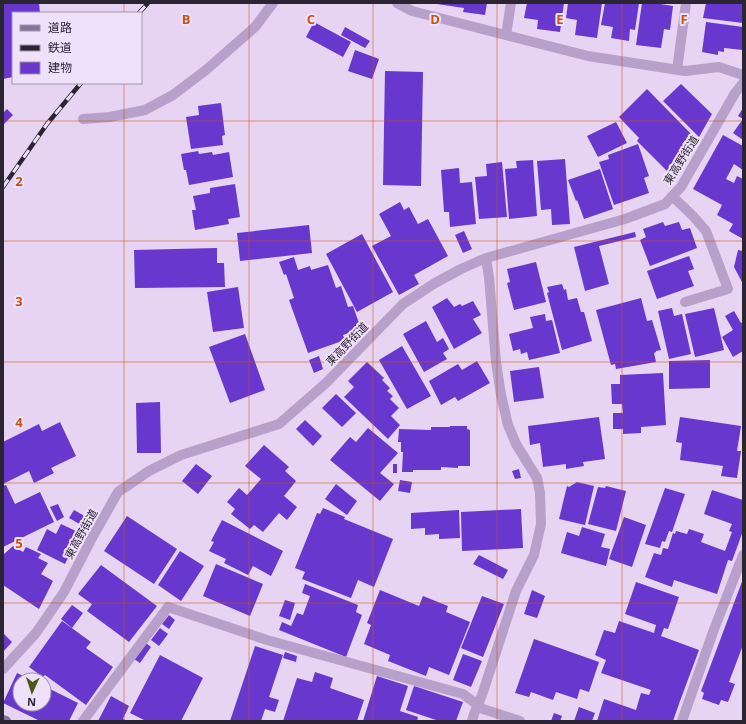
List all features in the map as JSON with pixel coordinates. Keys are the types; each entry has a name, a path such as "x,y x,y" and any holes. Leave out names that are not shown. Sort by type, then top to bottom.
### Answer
{"street":[{"path":"83,119 110,117 145,110 173,95 206,70 255,27 273,3"},
{"path":"397,3 412,11 588,56 685,71 719,67 743,75"},
{"path":"506,35 511,3"},
{"path":"677,70 686,3"},
{"name":"東高野街道","path":"3,669 36,633 64,592 118,492 149,470 181,455 279,424 326,383 403,304 461,269 486,258 625,219 665,204 681,187 735,93 743,83"},
{"path":"672,196 706,231 728,289 685,302"},
{"path":"472,721 516,592 534,555 541,524 540,493 537,478 516,444 508,425 501,395 496,362 486,258"},
{"path":"682,721 743,555"},
{"path":"84,721 168,607 267,640 463,694 483,709 520,721"}],"building":[{"path":"3,3 39,3 40,12 12,12 12,77 3,79"},
{"path":"437,3 487,3 485,15 463,12 464,8"},
{"path":"527,3 564,3 560,32 537,29 538,20 524,18"},
{"path":"568,3 602,3 597,38 575,35 577,20 566,18"},
{"path":"605,3 639,3 635,30 630,29 629,41 611,38 613,27 601,25"},
{"path":"642,3 673,6 670,30 664,29 661,48 636,45"},
{"path":"706,3 743,3 743,23 703,18"},
{"path":"314,22 351,42 343,57 306,37"},
{"path":"706,22 743,27 743,50 724,48 724,52 718,51 718,55 702,52"},
{"path":"345,27 370,41 365,48 341,35"},
{"path":"355,50 379,59 372,79 348,71"},
{"path":"385,71 423,72 421,186 383,185"},
{"path":"681,84 712,114 699,137 663,101"},
{"path":"647,89 691,134 682,144 686,149 671,164 677,171 672,176 637,141 639,138 619,117"},
{"path":"221,103 225,135 222,136 223,145 191,149 186,117 199,115 198,106"},
{"path":"743,108 743,119 738,116"},
{"path":"7,109 13,115 4,124 3,113"},
{"path":"743,119 743,140 733,133"},
{"path":"616,122 627,143 598,157 587,136"},
{"path":"723,135 743,146 743,170 734,164 726,179 734,183 737,176 743,179 743,239 729,231 733,224 717,215 722,205 693,189"},
{"path":"638,144 649,176 644,178 649,193 614,205 599,162 609,159 608,155"},
{"path":"198,151 199,154 212,152 213,155 229,152 233,177 189,185 181,154"},
{"path":"565,159 570,224 552,225 551,209 541,210 537,161"},
{"path":"533,160 537,216 509,219 505,169 517,168 516,161"},
{"path":"502,162 507,217 479,219 475,177 487,176 486,164"},
{"path":"459,168 460,183 472,182 476,224 450,227 449,212 444,212 441,170"},
{"path":"600,169 613,209 584,219 568,180"},
{"path":"235,184 240,217 228,219 229,224 195,230 192,210 196,210 193,196 210,193 210,188"},
{"path":"400,202 404,210 409,207 418,224 428,219 448,256 414,275 419,284 399,295 372,246 391,236 379,214"},
{"path":"663,222 665,226 679,222 682,230 690,228 697,248 650,266 640,240 646,237 643,229"},
{"path":"309,225 312,253 240,261 237,233"},
{"path":"464,231 472,249 463,253 455,235"},
{"path":"635,232 636,237 599,246 609,284 585,291 574,247"},
{"path":"362,234 393,292 357,312 326,254"},
{"path":"217,248 217,263 224,263 225,287 135,288 134,250"},
{"path":"738,250 743,251 743,284 734,267"},
{"path":"689,256 694,269 688,271 694,286 657,299 647,271"},
{"path":"294,257 298,270 310,266 311,270 328,265 336,288 341,286 348,307 353,306 361,329 343,335 345,340 308,353 289,300 294,298 286,274 284,275 279,262"},
{"path":"536,262 546,302 514,310 507,283 510,282 507,269"},
{"path":"562,284 564,290 566,289 568,300 577,298 581,312 584,312 592,341 562,350 547,293 549,292 547,287"},
{"path":"238,287 244,328 213,332 207,292"},
{"path":"447,298 454,307 460,304 462,306 473,301 481,315 473,319 482,333 454,349 432,307"},
{"path":"641,298 647,321 652,320 661,350 654,353 656,362 616,369 615,364 611,365 596,310"},
{"path":"672,308 674,316 682,314 691,354 669,359 658,311"},
{"path":"714,308 724,350 695,357 685,314"},
{"path":"734,311 741,323 743,322 743,351 733,357 722,337 733,330 725,316"},
{"path":"545,314 546,321 552,320 560,353 529,360 527,352 521,354 520,349 513,351 509,334 533,328 530,317"},
{"path":"426,321 437,342 443,338 449,349 443,353 447,359 424,372 403,334"},
{"path":"245,334 265,390 230,403 209,347"},
{"path":"341,342 344,345 336,355 332,352"},
{"path":"402,346 431,396 407,409 379,360"},
{"path":"319,356 323,369 314,373 309,360"},
{"path":"710,360 710,388 669,389 669,361"},
{"path":"477,361 490,383 458,401 455,397 441,405 429,381 458,364 462,370"},
{"path":"367,362 384,378 382,380 390,388 387,391 393,396 390,399 399,408 391,416 400,425 388,439 344,397 354,387 348,381"},
{"path":"539,367 544,398 514,402 510,371"},
{"path":"663,373 666,425 641,427 641,433 623,434 623,429 613,429 613,413 623,413 622,404 612,404 611,384 620,384 620,375"},
{"path":"336,394 356,413 342,427 322,408"},
{"path":"160,402 161,453 137,453 136,403"},
{"path":"599,417 605,459 583,462 584,466 566,469 566,464 543,467 540,443 530,445 528,426"},
{"path":"680,417 741,426 737,451 741,451 737,478 721,476 723,466 680,460 682,443 676,442"},
{"path":"305,420 322,436 313,446 296,429"},
{"path":"60,422 76,456 51,468 54,473 34,483 29,471 3,484 3,442 39,424 42,431"},
{"path":"467,426 467,429 470,430 470,466 458,466 458,468 441,467 441,470 413,470 413,472 402,472 403,452 401,452 401,442 398,442 399,429 431,430 431,427"},
{"path":"368,428 398,453 380,473 394,484 380,501 330,460 350,437 356,442"},
{"path":"264,445 289,467 285,471 296,481 284,496 297,507 287,520 279,513 263,532 254,525 250,529 231,514 235,509 227,502 239,488 247,495 261,479 245,466"},
{"path":"196,464 212,476 198,494 182,481"},
{"path":"393,464 397,464 397,473 393,473"},
{"path":"519,469 521,478 515,479 512,471"},
{"path":"400,480 412,482 410,493 398,491"},
{"path":"577,482 594,486 585,525 559,519 567,486 569,487"},
{"path":"336,484 357,501 347,515 325,499"},
{"path":"6,485 15,504 40,492 54,522 3,547 3,486"},
{"path":"606,486 626,491 616,531 588,524 598,487 605,488"},
{"path":"665,488 685,494 672,532 669,531 665,542 662,541 660,548 645,544"},
{"path":"712,490 743,500 743,531 732,561 728,560 717,594 674,580 672,587 645,577 654,553 661,555 663,548 668,549 673,533 675,534 676,531 687,534 689,529 704,534 701,542 725,551 732,532 729,531 732,524 704,514"},
{"path":"58,504 64,517 57,521 50,507"},
{"path":"323,508 345,517 344,519 393,539 374,587 358,580 351,598 302,579 305,572 295,568 317,513 320,514"},
{"path":"521,509 523,548 462,551 461,512"},
{"path":"74,510 88,518 83,526 69,518"},
{"path":"459,510 460,538 439,539 439,534 425,535 425,528 411,529 411,513"},
{"path":"127,516 177,549 154,584 104,551"},
{"path":"624,517 646,525 632,567 609,559"},
{"path":"222,520 283,551 271,576 253,566 248,575 224,563 226,559 209,551 214,542 211,541"},
{"path":"61,524 80,533 65,564 37,550 47,529 56,534"},
{"path":"582,527 605,534 601,547 610,549 606,566 561,553 567,532 579,536"},
{"path":"13,546 23,552 26,547 41,554 38,558 48,563 41,574 53,581 39,609 3,585 3,555"},
{"path":"180,551 204,566 181,601 158,585"},
{"path":"479,555 508,570 503,579 473,564"},
{"path":"216,564 263,584 250,616 203,596"},
{"path":"101,565 157,606 129,642 87,611 92,604 78,594"},
{"path":"743,579 743,645 729,682 735,684 728,702 721,700 719,705 702,699 704,693 701,691"},
{"path":"636,582 679,597 668,629 664,628 661,636 699,650 673,721 597,721 604,699 636,710 641,693 649,695 651,690 601,673 606,660 595,655 604,630 615,633 619,621 654,633 656,625 625,614"},
{"path":"305,584 358,605 356,612 362,615 346,657 279,630 282,622 291,626 297,613 303,615 310,596 302,593"},
{"path":"380,590 419,606 423,596 448,606 446,612 470,622 449,675 429,667 426,676 388,661 390,655 364,644 371,625 367,623"},
{"path":"532,590 545,596 537,618 524,614"},
{"path":"482,596 504,604 483,657 461,648"},
{"path":"285,600 295,603 290,620 279,616"},
{"path":"72,605 83,613 72,628 61,619"},
{"path":"169,615 175,620 169,629 162,624"},
{"path":"62,621 91,642 86,648 113,667 86,705 52,680 52,672 36,672 29,667"},
{"path":"160,628 168,634 159,646 151,640"},
{"path":"3,633 12,642 3,652"},
{"path":"534,639 599,662 589,692 580,689 577,699 556,692 553,700 531,692 529,697 515,693"},
{"path":"146,643 151,647 140,663 134,659"},
{"path":"255,646 283,655 269,697 279,700 275,712 265,709 261,721 230,721"},
{"path":"285,652 297,656 296,662 283,658"},
{"path":"463,654 482,661 471,687 453,680"},
{"path":"160,655 203,678 181,721 146,721 130,713"},
{"path":"315,672 333,678 330,688 364,700 357,721 283,721 297,678 312,682"},
{"path":"377,676 408,686 400,711 418,717 417,721 363,721"},
{"path":"12,684 12,707 3,703"},
{"path":"414,686 463,702 456,721 439,721 406,710"},
{"path":"52,690 78,703 69,721 40,721 22,712 52,712"},
{"path":"111,696 129,706 123,719 128,721 98,721"},
{"path":"579,707 595,713 592,721 574,721"},
{"path":"554,713 562,716 560,721 551,721"}],"railway":[{"path":"140,12 148,3"},
{"path":"3,187 47,124 80,84"}]}
